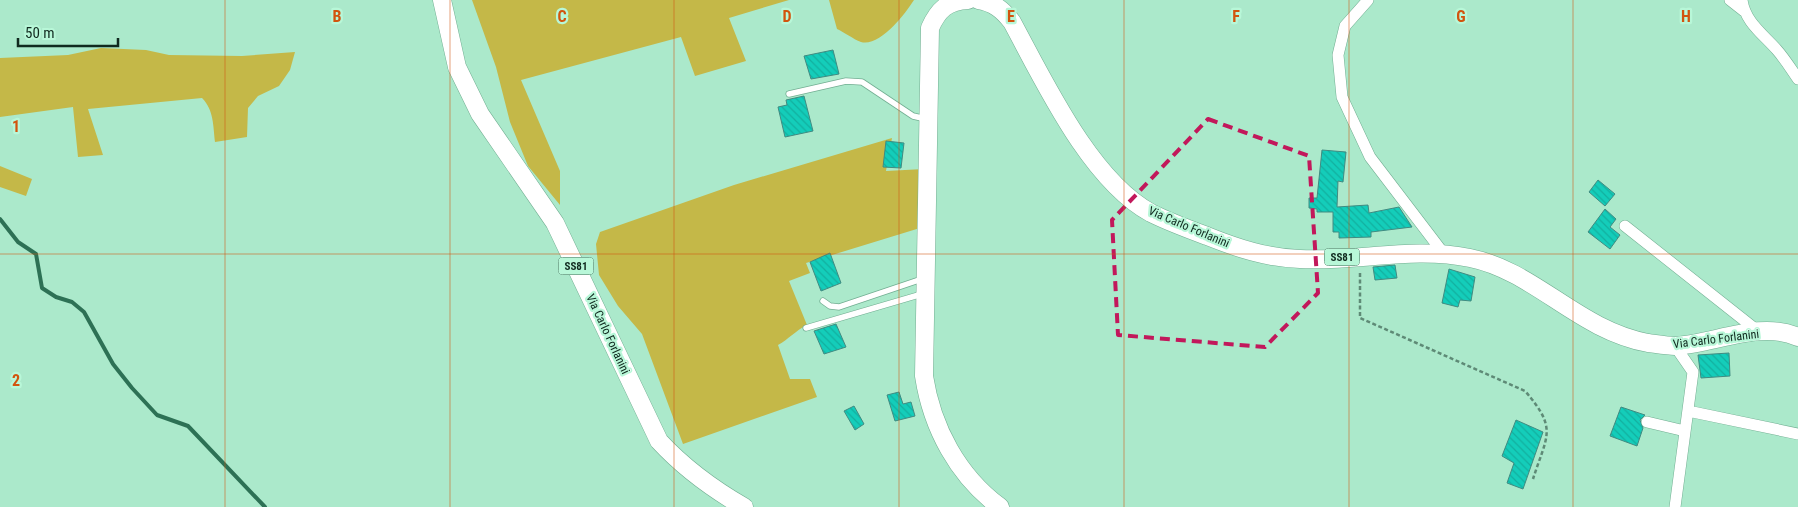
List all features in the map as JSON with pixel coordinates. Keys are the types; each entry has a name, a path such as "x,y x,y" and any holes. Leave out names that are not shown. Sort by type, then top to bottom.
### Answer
{"main road":[{"name":"Via Carlo Forlanini","path":"442,0 457,66 480,114 555,223 659,441 681,465 710,487 744,507"},
{"path":"968,0 947,6 937,12 930,28 924,286 924,376 927,398 934,418 953,457 985,496 1000,507"},
{"name":"Via Carlo Forlanini","path":"986,1 1003,10 1012,22 1062,116 1093,159 1126,195 1150,212 1235,247 1263,255 1301,259 1444,254 1491,263 1510,272 1590,322 1629,339 1675,346 1758,332 1777,332 1798,337"}],"street":[{"path":"1368,0 1345,26 1338,54 1342,97 1370,157 1444,254"},
{"path":"1730,0 1743,6 1752,24 1778,52 1798,79"},
{"path":"1625,226 1758,332"},
{"path":"1675,346 1693,372 1675,507"},
{"path":"1688,411 1798,434"},
{"path":"1647,422 1685,431"}],"lane":[{"path":"789,94 846,81 862,82 913,116 928,120"},
{"path":"823,301 830,306 839,307 924,286"},
{"path":"806,328 924,286"}],"path":[{"path":"1360,256 1360,318 1525,391 1542,410 1548,431 1533,479"}],"highlighted area":[{"path":"1208,119 1309,156 1318,293 1265,347 1118,335 1112,220"}],"shaded area":[{"path":"472,0 789,0 729,18 746,61 695,76 681,37 521,80 560,171 560,205 528,166 510,122 496,67"},
{"path":"829,0 914,0 905,13 884,35 876,40 861,42 837,29"},
{"path":"101,48 146,50 169,55 242,56 295,52 290,70 279,86 258,96 248,108 247,137 215,142 211,113 202,98 88,109 103,155 78,157 73,107 0,117 0,58 68,55"},
{"path":"892,138 886,171 924,169 920,228 806,263 810,273 789,281 807,325 778,345 790,379 810,379 817,397 683,444 642,334 618,306 599,275 596,244 600,232 734,185"},
{"path":"0,166 32,179 26,196 0,187"}],"building":[{"path":"833,50 839,74 811,79 804,56"},
{"path":"804,96 813,131 785,137 778,107 787,105 786,100"},
{"path":"886,141 904,143 901,168 883,167"},
{"path":"1322,150 1346,152 1343,182 1338,181 1337,207 1368,205 1369,213 1399,207 1412,227 1371,232 1371,237 1339,238 1339,232 1333,232 1333,212 1317,212 1317,209 1309,208 1309,198 1317,198"},
{"path":"1598,180 1615,194 1605,206 1589,192"},
{"path":"1605,209 1616,219 1610,227 1620,235 1610,249 1588,232"},
{"path":"830,253 841,283 821,291 810,262"},
{"path":"1395,265 1397,278 1375,280 1373,267"},
{"path":"1449,269 1475,277 1471,301 1460,300 1458,307 1442,303"},
{"path":"836,324 846,347 824,354 814,331"},
{"path":"1729,353 1730,376 1701,378 1698,355"},
{"path":"899,392 903,404 911,402 915,416 895,421 887,395"},
{"path":"854,406 864,424 855,430 844,411"},
{"path":"1621,407 1645,415 1640,420 1643,428 1637,446 1610,436"},
{"path":"1516,420 1543,432 1523,489 1507,483 1514,463 1502,456"}],"waterway":[{"path":"0,219 18,242 36,254 42,288 56,297 72,302 84,312 113,364 132,388 157,415 188,426 265,507"}]}
